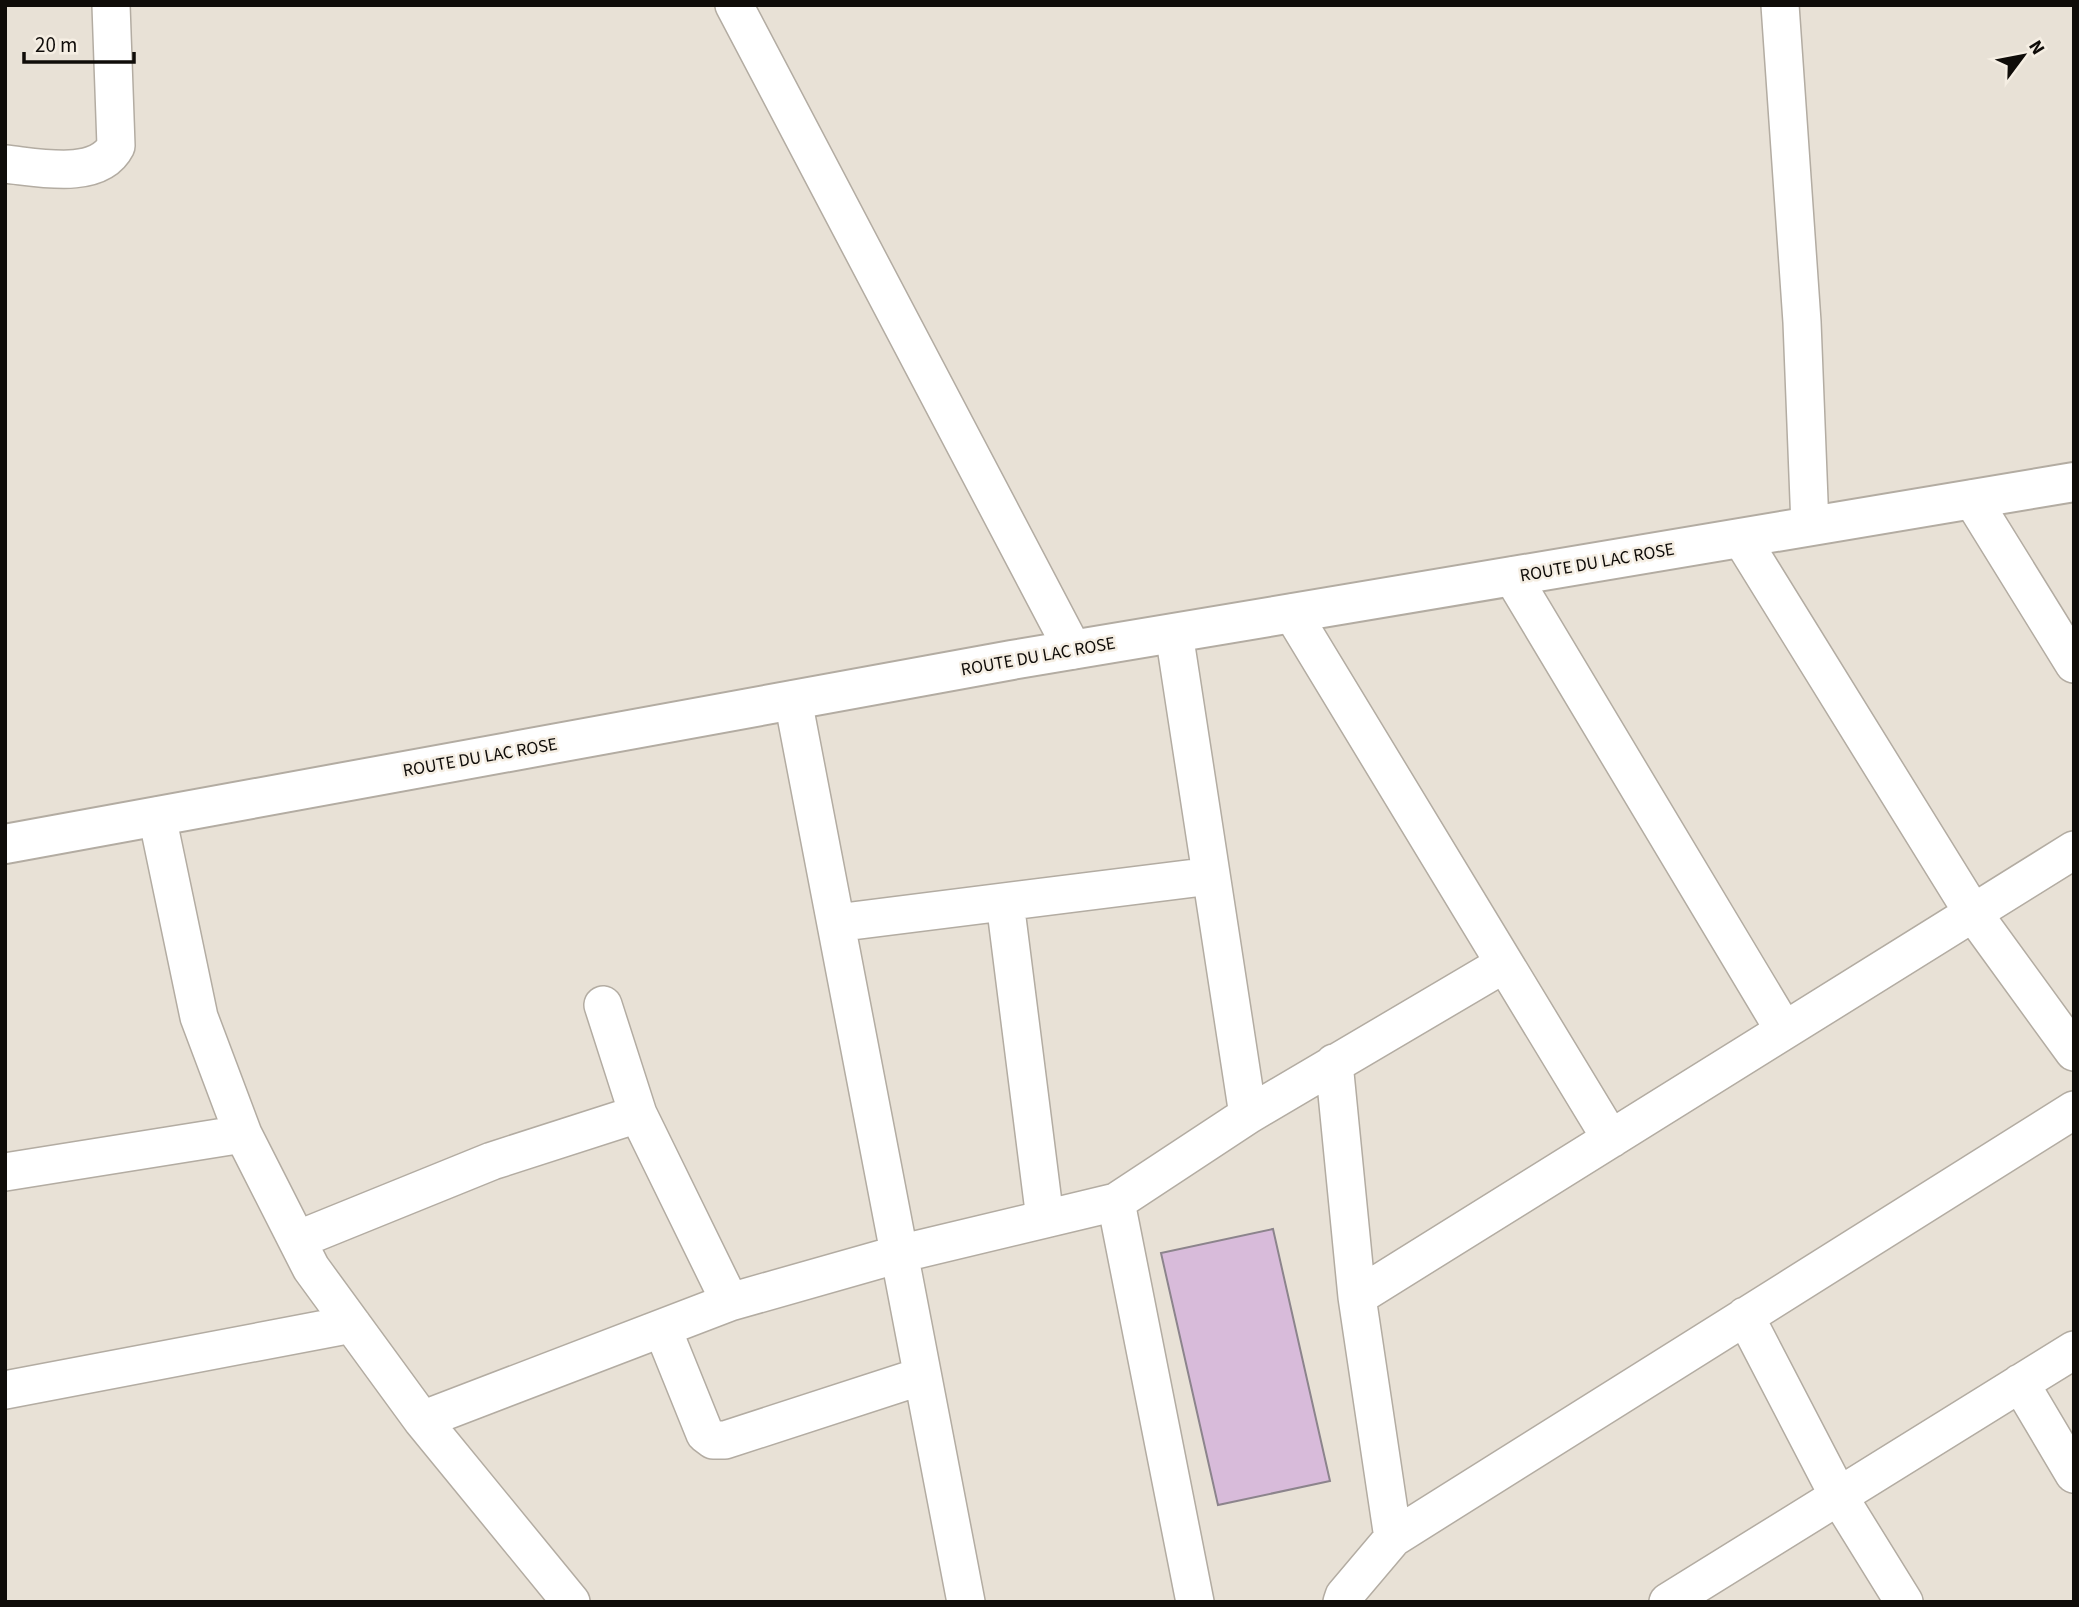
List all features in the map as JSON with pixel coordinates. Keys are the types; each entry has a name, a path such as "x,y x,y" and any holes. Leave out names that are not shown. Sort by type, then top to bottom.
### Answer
{"main road":[{"name":"ROUTE DU LAC ROSE","path":"5,844 1073,650 2074,482"}],"street":[{"path":"5,164 74,170 90,166 111,155 116,146 111,5"},
{"path":"734,5 1073,650"},
{"path":"1780,5 1802,321 1810,526"},
{"path":"1972,499 2074,664"},
{"path":"1741,538 1973,913 2074,1052"},
{"path":"1512,576 1784,1031"},
{"path":"1292,613 1611,1139"},
{"path":"1174,633 1248,1115"},
{"path":"793,700 966,1602"},
{"path":"157,816 199,1017 243,1134 311,1268 422,1420 571,1602"},
{"path":"1357,1297 2074,849"},
{"path":"836,923 1211,876"},
{"path":"1005,902 1045,1219"},
{"path":"422,1420 663,1330 730,1302 899,1254 1116,1202 1248,1115 1504,964"},
{"path":"603,1004 638,1114 730,1302"},
{"path":"1334,1063 1357,1297 1393,1538"},
{"path":"1342,1602 1344,1596 1393,1538 2074,1110"},
{"path":"297,1240 492,1161 638,1114"},
{"path":"5,1172 243,1134"},
{"path":"1116,1202 1195,1602"},
{"path":"1745,1316 1839,1497 1904,1602"},
{"path":"5,1390 352,1324"},
{"path":"663,1330 705,1434 713,1440 725,1440 922,1376"},
{"path":"1668,1602 2074,1350"},
{"path":"2020,1383 2074,1474"}],"building":[{"path":"1273,1229 1330,1481 1218,1505 1161,1253"}]}
